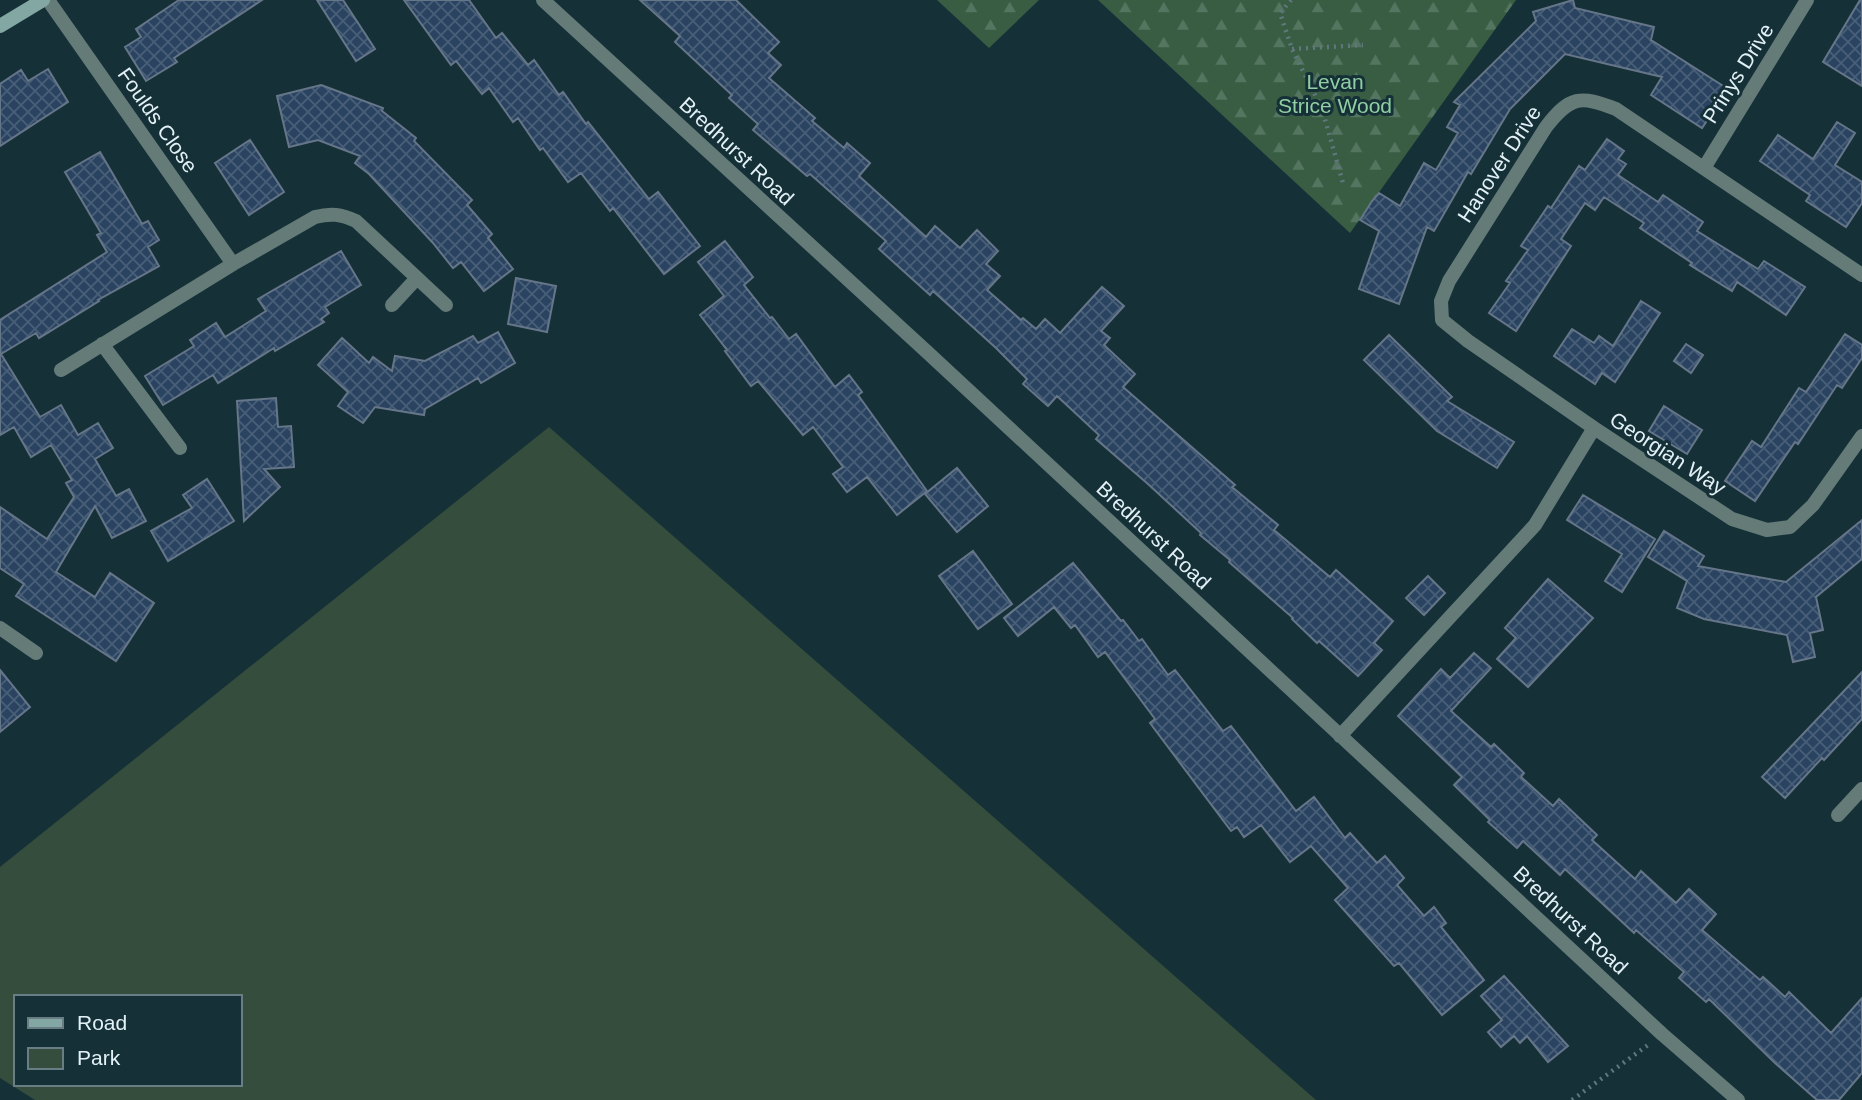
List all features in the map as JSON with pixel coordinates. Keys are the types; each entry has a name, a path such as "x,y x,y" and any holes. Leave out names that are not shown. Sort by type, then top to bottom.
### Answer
{"street":[{"path":"0,26 46,0"},
{"name":"Foulds Close","path":"46,0 233,264"},
{"name":"Bredhurst Road","path":"543,0 926,351 1662,1034 1738,1100"},
{"name":"Prinys Drive","path":"1704,168 1807,0"},
{"name":"Hanover Drive","path":"1594,428 1442,320 1441,302 1456,270 1562,106 1580,100 1597,102 1616,109 1862,275"},
{"path":"61,370 233,264 315,217 328,214 342,214 356,221 446,305"},
{"path":"391,304 417,278"},
{"path":"102,344 180,447"},
{"name":"Georgian Way","path":"1340,736 1535,526 1594,428 1732,519 1767,530 1790,527 1813,505 1862,436"},
{"path":"0,628 36,653"},
{"path":"1838,815 1862,789"}],"path":[{"path":"1290,0 1280,13 1292,49 1322,109 1343,183"},
{"path":"1292,49 1363,45"},
{"path":"1572,1100 1662,1034"}],"green space":[{"path":"937,0 1039,0 989,48"},
{"name":"Levan Strice Wood","path":"1098,0 1516,0 1350,233"},
{"path":"549,427 1316,1100 35,1100 0,1078 0,867"}],"building":[{"path":"179,0 262,0 174,58 177,62 146,81 125,47 141,37 136,29"},
{"path":"317,0 343,0 375,49 356,61"},
{"path":"404,0 469,0 496,38 502,33 528,65 534,60 559,95 563,92 586,124 588,122 649,199 658,192 700,246 664,274 613,208 610,211 581,173 568,182 543,148 540,150 518,118 513,122 489,88 482,94 456,61 451,65"},
{"path":"640,0 736,0 779,42 768,53 781,65 769,78 815,118 812,121 844,148 847,143 870,163 859,176 926,237 935,226 960,248 977,230 998,251 986,264 1000,276 987,290 1021,320 1023,318 1036,329 1045,319 1060,333 1102,287 1124,306 1101,331 1110,338 1104,345 1135,374 1123,387 1235,485 1232,487 1278,525 1274,530 1330,577 1336,570 1393,621 1374,643 1382,650 1358,676 1319,641 1317,643 1148,484 1096,439 1099,435 1057,396 1048,406 1023,384 1027,379 996,348 933,291 930,295 879,249 886,241 810,174 807,176 753,130 758,124 729,98 732,95 675,42 680,36"},
{"path":"1573,0 1575,8 1654,27 1651,40 1728,89 1702,128 1651,95 1662,77 1565,54 1510,109 1471,174 1468,172 1434,231 1427,227 1399,304 1359,289 1379,231 1360,220 1372,201 1379,193 1400,206 1424,163 1436,170 1458,133 1447,127 1460,105 1454,102 1536,21 1533,12"},
{"path":"1862,0 1862,86 1823,62"},
{"path":"48,69 68,102 0,146 0,84 21,70 28,81"},
{"path":"321,85 383,108 382,111 416,138 414,141 472,200 467,205 492,234 488,238 513,269 484,291 461,262 453,268 369,174 355,163 360,156 318,140 289,147 277,96"},
{"path":"1837,122 1855,133 1835,165 1862,182 1862,203 1846,227 1806,201 1810,195 1760,161 1778,135 1813,159"},
{"path":"1607,139 1624,151 1618,159 1626,164 1618,175 1658,202 1663,195 1703,222 1697,231 1758,269 1764,261 1805,287 1786,315 1737,282 1732,291 1690,265 1692,263 1640,228 1644,223 1604,197 1595,210 1585,203 1561,239 1571,246 1516,331 1489,313 1510,283 1506,281 1528,250 1521,246 1548,206 1551,208 1579,166 1585,170"},
{"path":"250,140 284,192 249,215 215,163"},
{"path":"100,152 142,224 148,221 159,240 148,247 159,266 98,300 39,338 36,333 1,354 40,417 61,405 78,435 98,423 113,448 95,459 116,496 129,489 146,521 112,538 95,506 56,572 95,597 110,573 154,603 116,661 16,596 24,584 0,568 0,507 47,539 74,497 66,483 72,480 51,445 31,457 14,427 0,435 0,320 107,252 97,235 101,233 65,172"},
{"path":"725,241 753,277 744,285 770,318 772,317 789,339 796,334 835,387 849,375 862,392 858,395 927,491 897,515 867,477 847,492 833,474 843,467 813,427 803,435 758,381 751,386 700,315 724,296 698,262"},
{"path":"341,251 361,285 325,307 329,313 321,319 324,322 275,351 274,348 218,383 213,375 163,405 145,376 194,346 190,340 216,323 225,337 266,311 258,299"},
{"path":"516,278 556,286 547,332 508,324"},
{"path":"1641,301 1660,313 1615,382 1602,373 1595,384 1554,356 1572,329 1594,343 1599,336 1613,346"},
{"path":"498,332 515,363 481,383 478,378 425,409 424,415 375,407 363,423 338,406 348,392 318,365 342,338 369,363 373,357 392,371 395,356 425,361 473,336 478,343"},
{"path":"1845,334 1862,345 1862,358 1842,388 1837,385 1798,444 1795,442 1755,501 1725,481 1752,441 1761,447 1799,388 1806,392"},
{"path":"1389,335 1452,397 1447,401 1514,442 1497,468 1437,431 1364,360"},
{"path":"1686,344 1703,355 1691,373 1674,361"},
{"path":"276,398 278,427 291,426 294,467 264,469 280,487 244,521 237,401"},
{"path":"1664,406 1702,430 1687,454 1649,431"},
{"path":"957,468 988,506 957,532 925,494"},
{"path":"207,479 234,521 168,561 151,531 192,508 183,495"},
{"path":"1583,495 1655,539 1622,592 1605,581 1622,554 1567,520"},
{"path":"1862,520 1862,559 1816,597 1823,630 1810,633 1815,657 1793,662 1787,635 1704,619 1677,608 1687,581 1648,557 1664,531 1704,556 1698,566 1786,582"},
{"path":"973,551 1012,604 978,629 939,576"},
{"path":"1073,563 1139,641 1142,639 1168,675 1175,670 1223,731 1231,726 1296,811 1314,797 1345,838 1350,833 1377,863 1385,856 1404,878 1397,885 1424,916 1434,907 1446,923 1441,927 1484,980 1442,1015 1399,963 1394,966 1335,900 1348,888 1311,846 1290,862 1261,825 1244,837 1237,827 1231,831 1150,723 1155,719 1105,652 1098,657 1075,625 1071,628 1054,607 1018,636 1004,618"},
{"path":"1428,576 1445,593 1424,615 1406,598"},
{"path":"1548,579 1593,618 1528,687 1497,659 1516,638 1505,628"},
{"path":"1474,653 1491,668 1451,711 1491,747 1494,744 1524,773 1521,777 1553,806 1559,799 1597,835 1592,840 1635,879 1641,871 1676,903 1689,889 1716,914 1702,930 1760,980 1763,977 1785,997 1789,992 1831,1033 1862,998 1862,1073 1839,1100 1817,1100 1709,999 1706,1002 1679,978 1684,972 1636,930 1634,933 1565,869 1560,875 1523,841 1517,848 1488,822 1490,820 1454,785 1462,777 1398,716 1441,669 1450,678"},
{"path":"0,670 30,707 0,732"},
{"path":"1862,672 1862,719 1785,798 1762,777"},
{"path":"1504,976 1568,1046 1548,1062 1527,1036 1520,1043 1514,1036 1501,1047 1488,1032 1502,1020 1481,996"}]}
